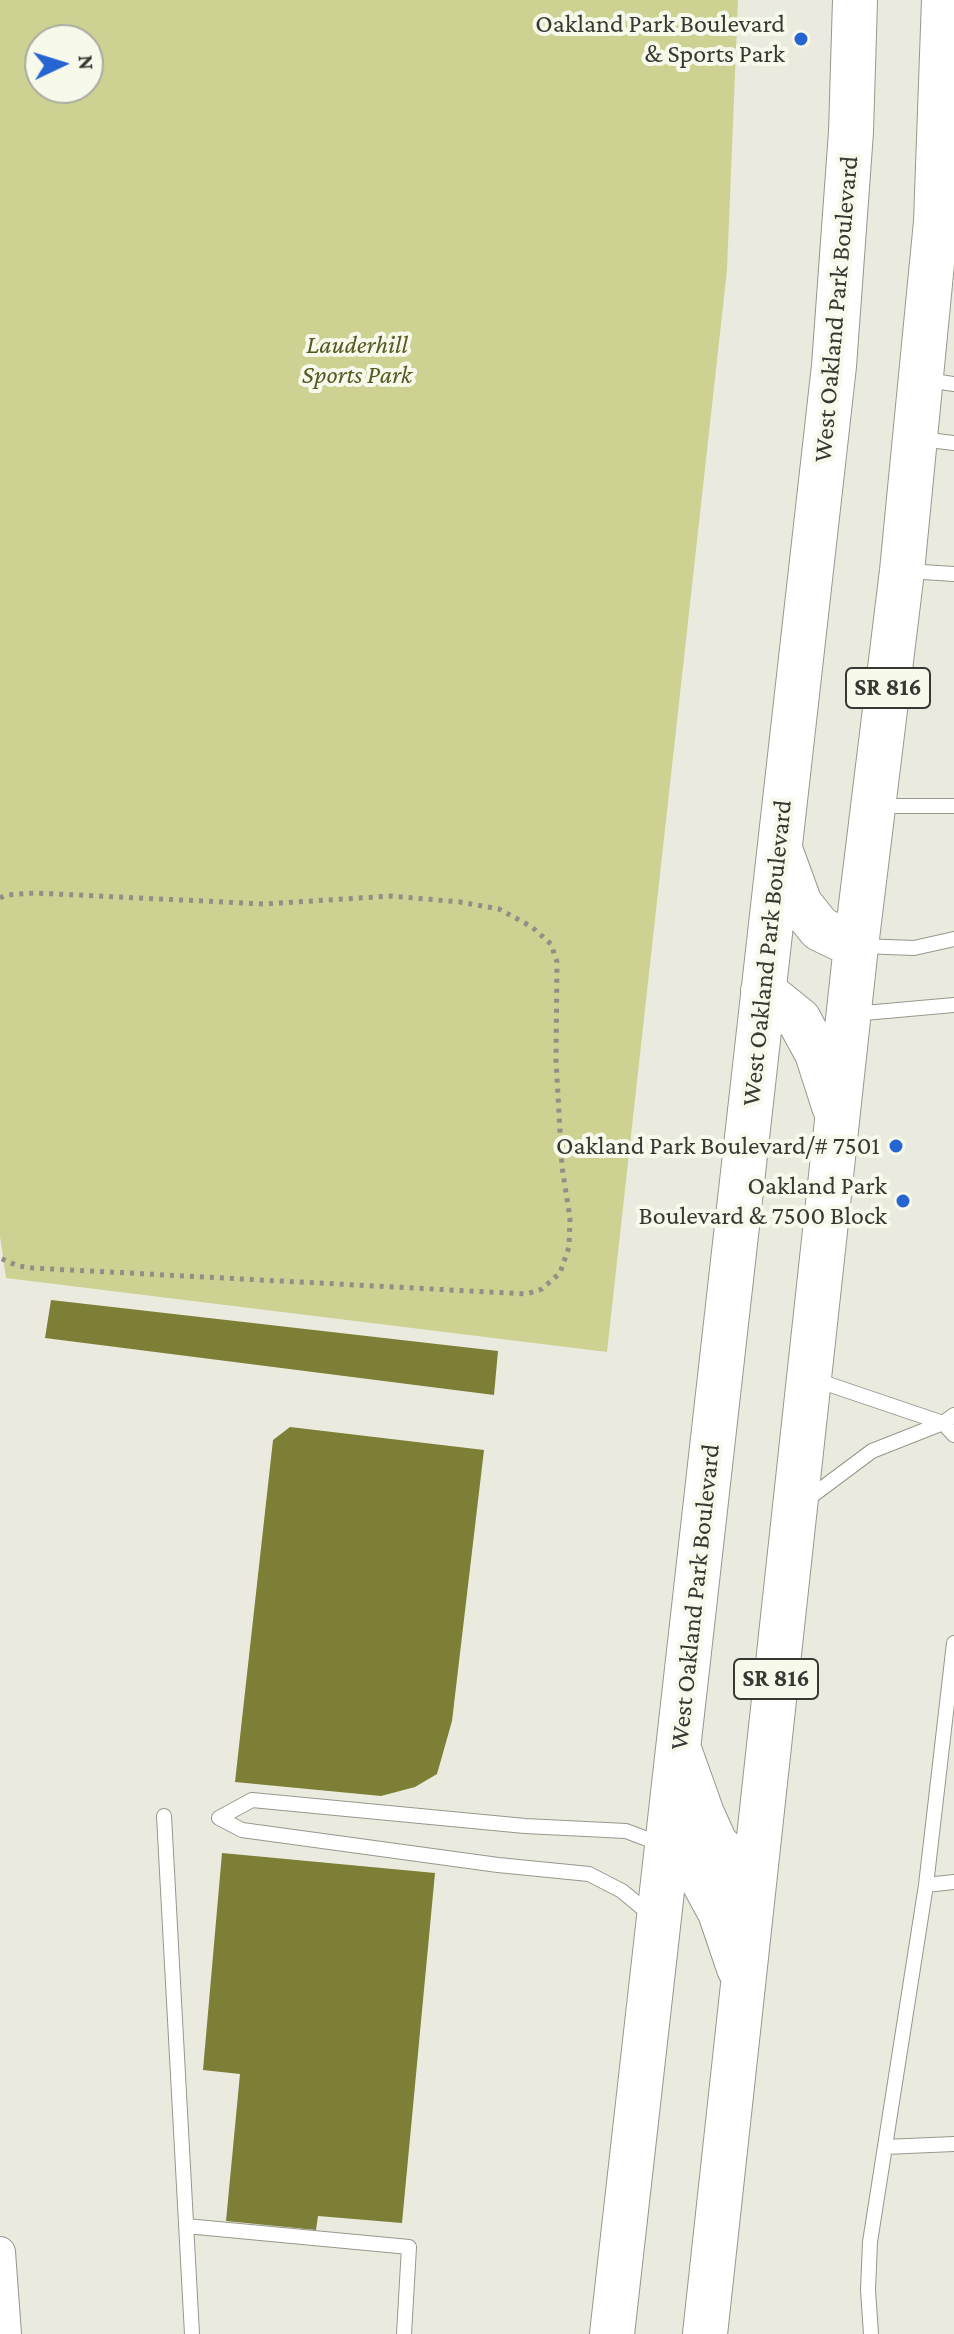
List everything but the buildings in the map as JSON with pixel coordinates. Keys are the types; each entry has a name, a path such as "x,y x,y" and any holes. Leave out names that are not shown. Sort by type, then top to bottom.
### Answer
{"main road":[{"name":"West Oakland Park Boulevard","path":"612,2334 834,366 851,132 855,0"},
{"name":"SR 816","path":"705,2334 856,946 902,571 935,441 938,382 936,222 944,0"},
{"path":"779,846 800,904 820,929 856,946"},
{"path":"763,991 799,1020 817,1053 839,1120"},
{"path":"678,1745 716,1845 754,1879"},
{"path":"667,1846 702,1879 720,1912 743,1981"}],"street":[{"path":"0,2252 6,2334"}],"lane":[{"path":"902,571 954,574"},
{"path":"874,806 954,806"},
{"path":"856,946 914,948 954,939"},
{"path":"849,1014 954,1005"},
{"path":"809,1378 948,1419"},
{"path":"948,1419 954,1435"},
{"path":"795,1508 872,1451 948,1419"},
{"path":"871,2334 868,2290 870,2242 926,1885 954,1643"},
{"path":"659,1922 622,1891 589,1874 498,1865 242,1830 219,1818 252,1800 505,1825 626,1831 667,1846"},
{"path":"164,1816 192,2334"},
{"path":"926,1885 954,1882"},
{"path":"885,2147 954,2144"},
{"path":"186,2226 409,2247 404,2334"}],"path":[{"path":"0,898 35,893 265,904 391,896 499,909 532,927 551,944 557,962 556,1060 562,1167 570,1218 569,1247 560,1273 542,1289 527,1294 33,1268 18,1266 0,1258"}],"green space":[{"name":"Lauderhill Sports Park","path":"0,0 738,0 727,270 607,1352 6,1278 0,1236"}],"place":[{"name":"Oakland Park Boulevard & Sports Park","path":"801,39"},
{"name":"Oakland Park Boulevard/# 7501","path":"896,1146"},
{"name":"Oakland Park Boulevard & 7500 Block","path":"903,1201"}]}
